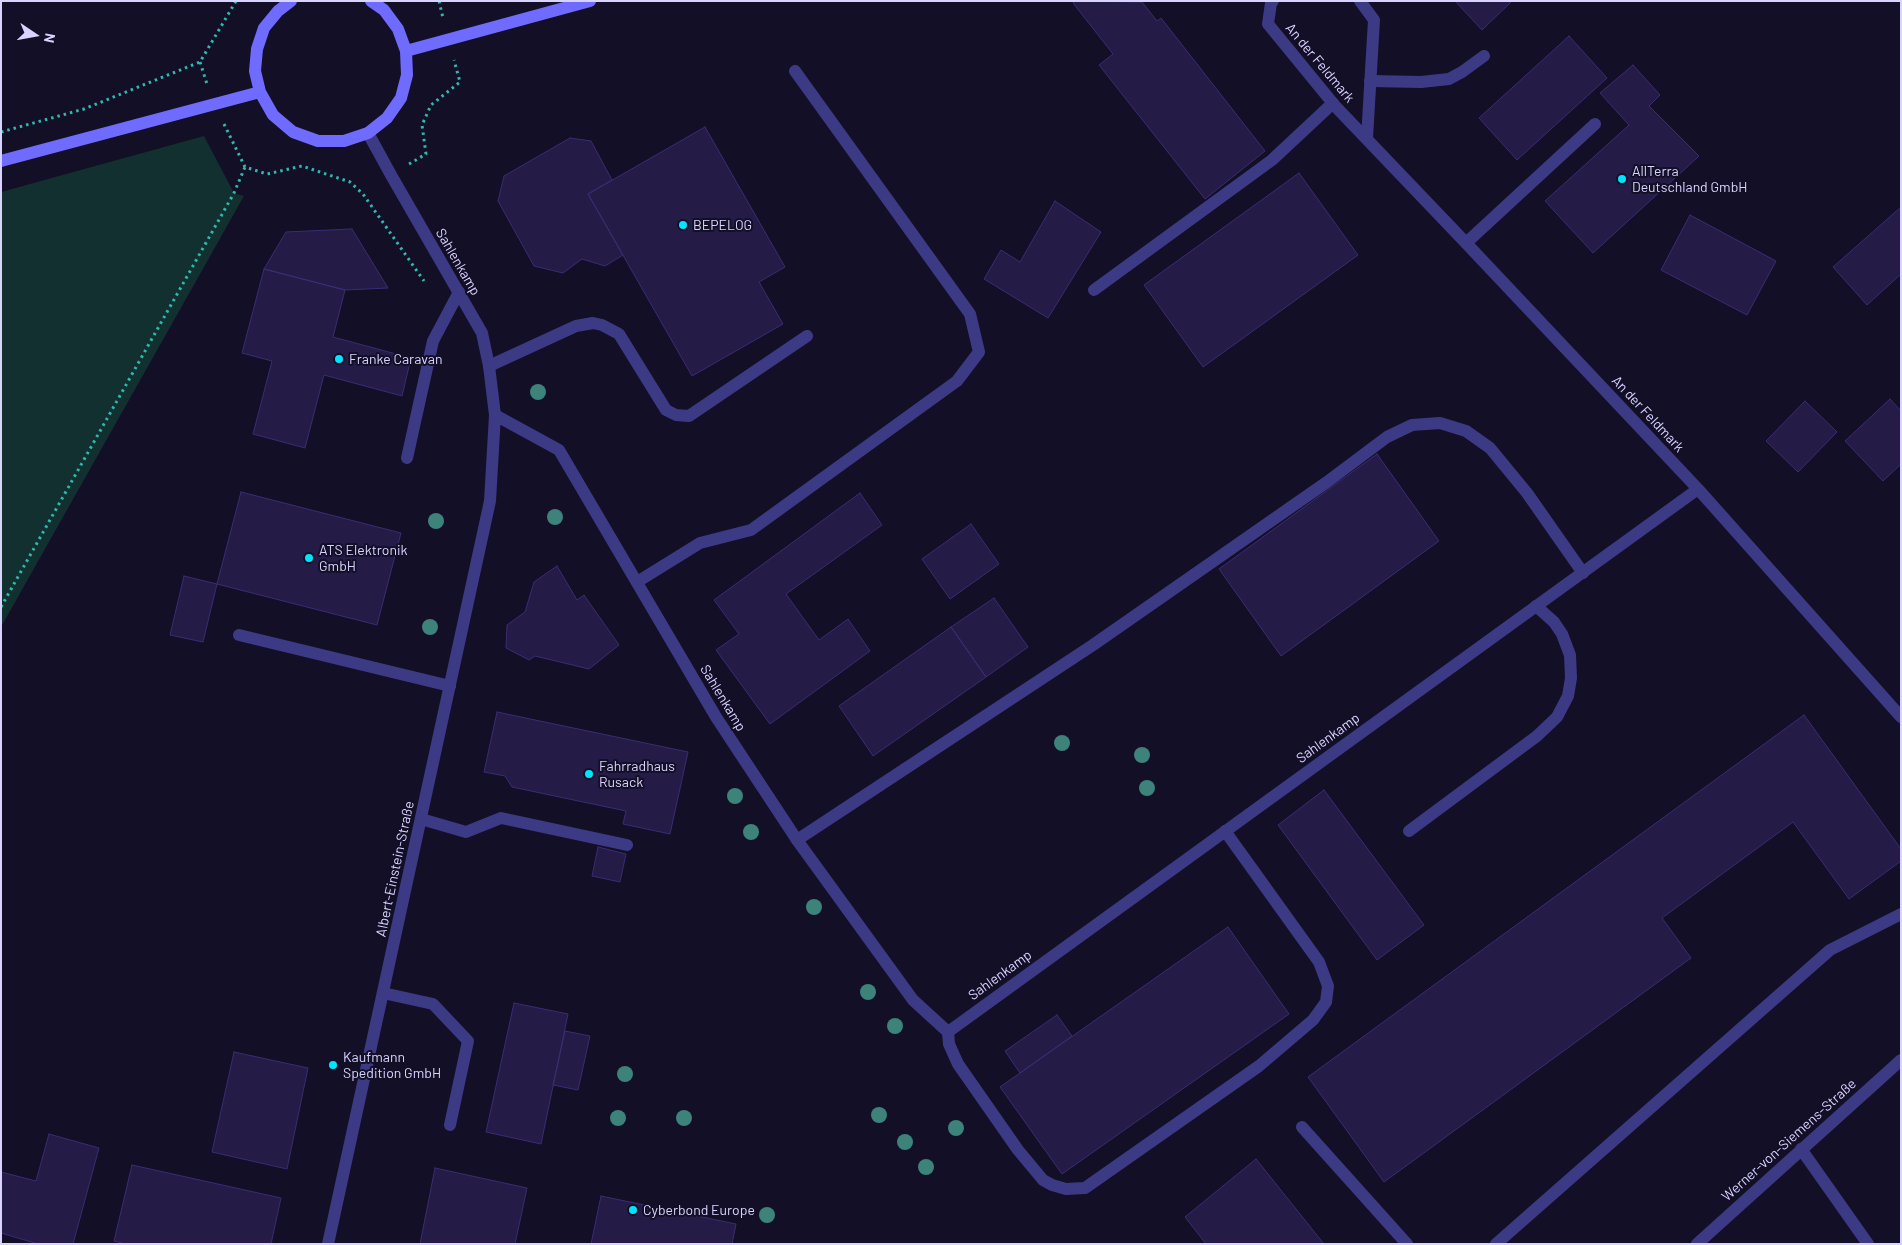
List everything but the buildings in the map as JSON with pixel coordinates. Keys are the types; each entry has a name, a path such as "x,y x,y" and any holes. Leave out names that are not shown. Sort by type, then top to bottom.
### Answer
{"main road":[{"path":"291,1 278,11 264,28 257,49 255,71 260,92 273,115 293,132 318,141 344,141 368,132 387,118 401,98 407,75 406,51 398,28 384,10 371,1"},
{"path":"406,51 590,1"},
{"path":"1,161 260,92"}],"street":[{"name":"An der Feldmark","path":"1273,1 1271,3 1268,24 1333,103 1698,489 1901,717"},
{"name":"An der Feldmark","path":"1360,1 1374,20 1367,138"},
{"path":"1370,81 1421,82 1448,79 1462,72 1484,56"},
{"path":"637,582 700,543 750,530 957,381 979,352 970,314 795,71"},
{"path":"1094,290 1272,160 1333,103"},
{"path":"1466,243 1595,124"},
{"name":"Sahlenkamp","path":"368,132 482,333 489,366 495,415 490,501"},
{"path":"407,458 433,341 459,292"},
{"path":"489,366 576,326 593,323 602,325 618,334 666,410 676,415 689,416 807,336"},
{"name":"Sahlenkamp","path":"495,415 559,450 716,717 798,840 913,1000 948,1032 1698,489"},
{"path":"798,840 1093,645 1319,488 1387,438 1412,425 1440,424 1466,431 1490,448 1527,493 1582,573"},
{"name":"Albert-Einstein-Straße","path":"328,1244 490,501"},
{"path":"1410,831 1537,736 1557,717 1568,696 1571,678 1570,655 1562,634 1554,622 1536,606"},
{"path":"239,635 450,686"},
{"path":"421,819 466,832 501,818 628,845"},
{"path":"948,1032 949,1044 958,1064 1018,1150 1043,1180 1066,1189 1084,1188 1259,1066 1313,1020 1326,1002 1328,986 1319,962 1225,831"},
{"path":"1496,1244 1830,950 1901,914"},
{"path":"383,993 433,1004 468,1042 450,1125"},
{"name":"Werner-von-Siemens-Straße","path":"1697,1244 1801,1148 1901,1060"},
{"path":"1302,1128 1407,1244"},
{"path":"1801,1148 1868,1244"}],"path":[{"path":"1,132 84,109 200,62 236,1"},
{"path":"363,194 426,154 422,125 431,105 460,82 439,1"},
{"path":"213,105 245,167 267,174 302,166 350,182 363,194 425,283"},
{"path":"1,607 229,201 245,167"}],"green space":[{"path":"204,136 234,193 244,196 1,627 1,192"}],"place":[{"name":"AllTerra Deutschland GmbH","path":"1622,179"},
{"name":"BEPELOG","path":"683,225"},
{"name":"Franke Caravan","path":"339,359"},
{"name":"ATS Elektronik GmbH","path":"309,558"},
{"name":"Fahrradhaus Rusack","path":"589,774"},
{"name":"Kaufmann Spedition GmbH","path":"333,1065"},
{"name":"Cyberbond Europe","path":"633,1210"}]}
